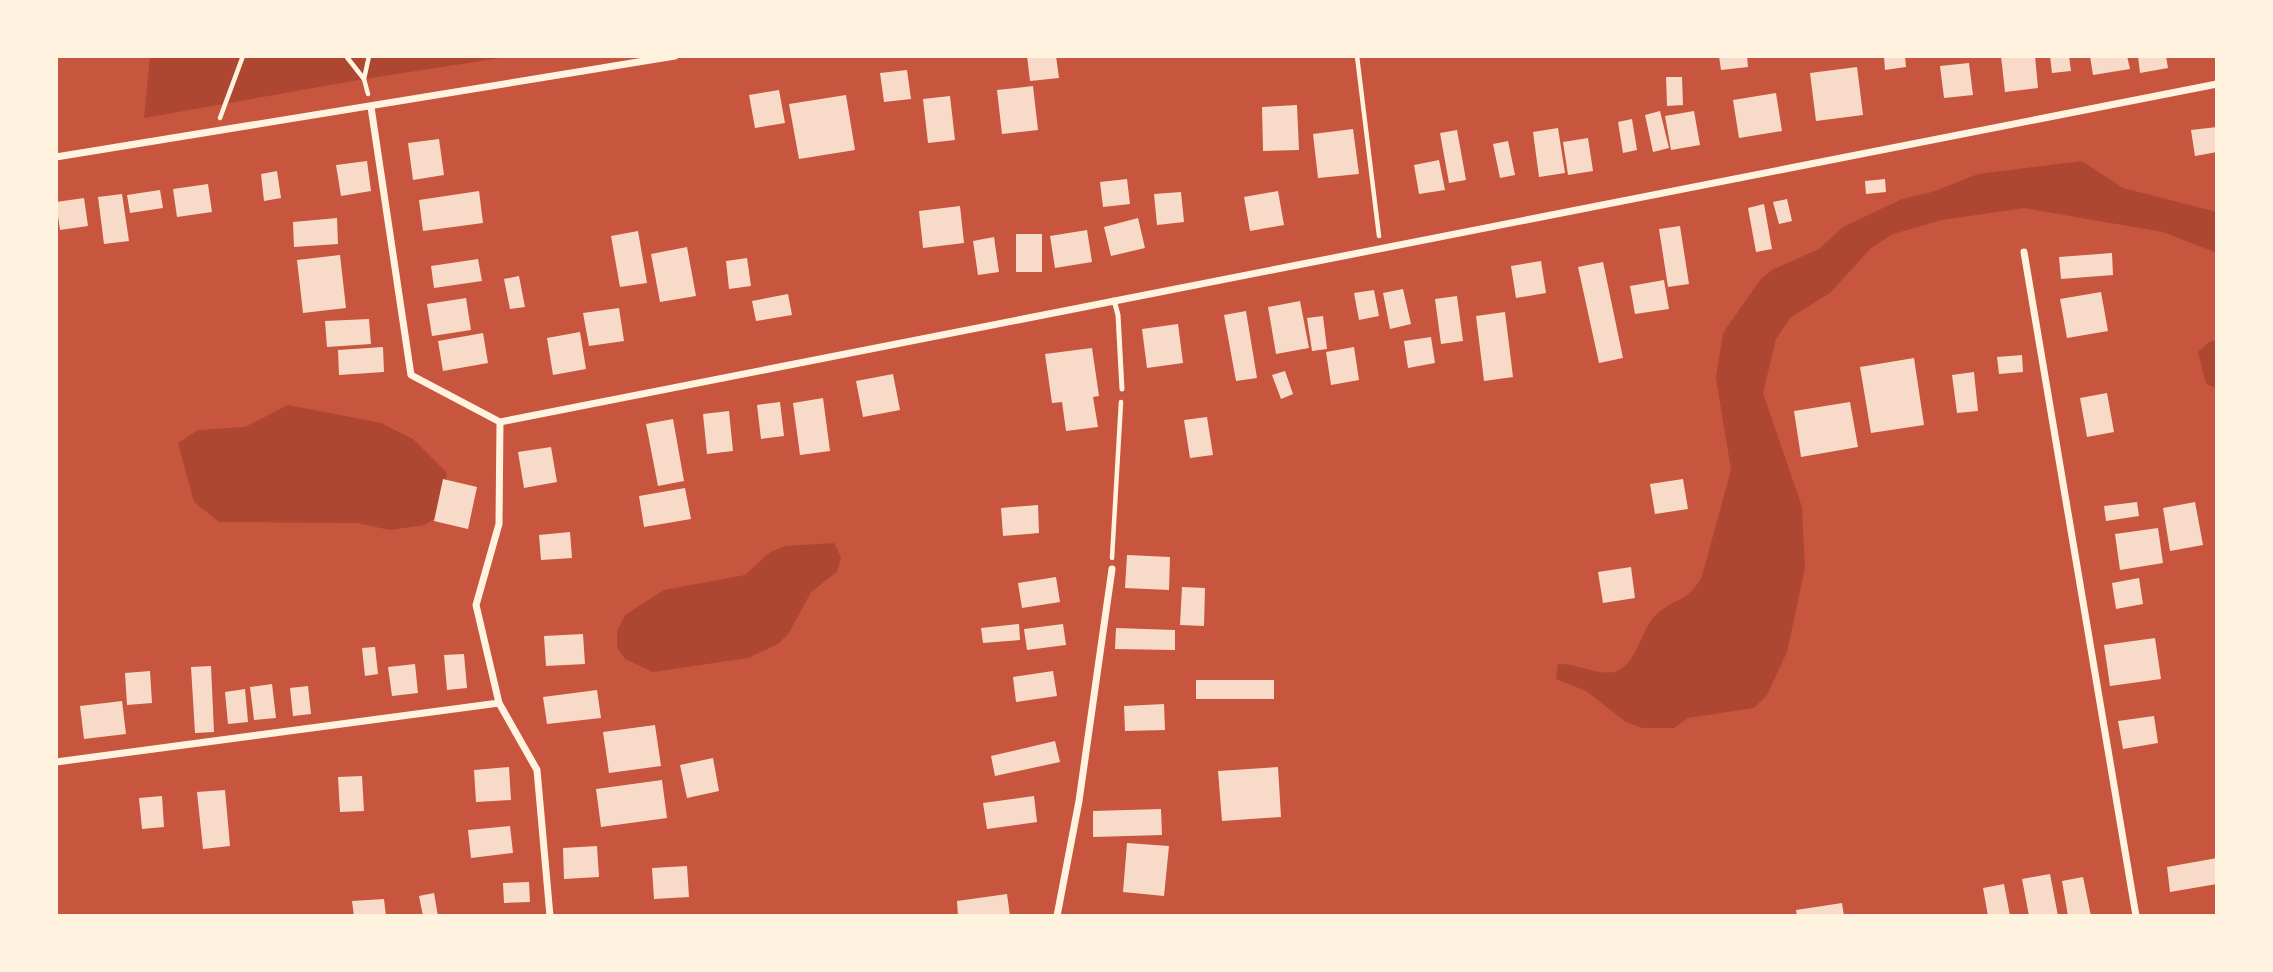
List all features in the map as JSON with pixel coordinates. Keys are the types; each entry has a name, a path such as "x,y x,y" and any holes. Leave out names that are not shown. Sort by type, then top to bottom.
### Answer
{"street":[{"path":"56,157 675,56"},
{"path":"371,107 411,375 500,422 2217,84"},
{"path":"2024,252 2136,916"},
{"path":"500,422 499,524 476,605 499,703 537,770 550,916"},
{"path":"1057,916 1079,801 1112,569"},
{"path":"56,762 499,703"}],"lane":[{"path":"1114,300 1118,315 1122,389"}],"path":[{"path":"215,132 243,56"},
{"path":"346,56 364,79 371,107"},
{"path":"364,79 369,56"},
{"path":"1357,56 1381,248"},
{"path":"1112,569 1122,389"}],"shaded area":[{"path":"150,56 513,56 144,118"},
{"path":"2082,161 2123,188 2217,212 2217,253 2163,232 2024,208 1942,220 1893,234 1871,248 1830,293 1791,317 1776,339 1763,393 1802,507 1805,568 1787,652 1767,695 1754,708 1688,718 1674,728 1642,728 1626,722 1586,691 1556,679 1558,664 1603,672 1617,671 1624,667 1634,655 1653,618 1691,591 1702,576 1731,470 1716,378 1723,333 1760,280 1772,270 1819,249 1843,227 1902,199 1932,192 1978,174"},
{"path":"2217,340 2217,388 2206,384 2198,352 2209,342"},
{"path":"288,405 381,423 413,439 446,472 448,504 438,517 424,525 390,530 357,523 219,522 194,502 178,443 198,430 245,427"},
{"path":"834,543 841,557 837,572 811,592 789,633 778,644 748,658 653,672 625,659 617,647 617,631 625,615 664,590 745,575 769,553 785,546"}],"building":[{"path":"1027,56 1056,56 1059,78 1030,81"},
{"path":"1719,56 1747,56 1748,67 1721,70"},
{"path":"1884,56 1905,56 1906,67 1885,70"},
{"path":"2001,56 2035,56 2038,88 2005,92"},
{"path":"2050,56 2069,56 2071,71 2052,73"},
{"path":"2090,56 2127,56 2130,69 2093,75"},
{"path":"2138,56 2166,56 2168,68 2140,73"},
{"path":"1969,63 1973,95 1944,98 1940,66"},
{"path":"1857,67 1863,115 1816,121 1810,73"},
{"path":"907,70 911,99 884,102 880,73"},
{"path":"1666,77 1682,77 1683,105 1667,106"},
{"path":"1033,86 1038,130 1002,134 997,90"},
{"path":"779,90 785,123 755,128 749,95"},
{"path":"1776,93 1782,131 1739,138 1733,100"},
{"path":"846,95 855,150 799,159 789,104"},
{"path":"950,96 955,140 928,143 923,99"},
{"path":"1297,105 1299,150 1263,151 1262,107"},
{"path":"1660,111 1669,148 1653,152 1645,115"},
{"path":"1694,111 1700,145 1671,150 1665,116"},
{"path":"1632,119 1637,150 1623,153 1618,122"},
{"path":"2217,127 2217,152 2195,156 2191,130"},
{"path":"1558,128 1565,173 1539,177 1533,132"},
{"path":"1353,129 1359,174 1318,178 1313,134"},
{"path":"1457,130 1466,180 1449,183 1440,133"},
{"path":"1588,138 1593,171 1568,175 1563,142"},
{"path":"439,139 444,175 413,180 408,143"},
{"path":"1508,141 1515,175 1500,178 1493,144"},
{"path":"1439,160 1445,190 1419,194 1414,165"},
{"path":"367,161 371,191 341,196 336,165"},
{"path":"277,171 281,198 264,201 261,174"},
{"path":"1127,179 1130,204 1103,207 1100,182"},
{"path":"1885,179 1886,192 1866,194 1865,181"},
{"path":"208,184 212,212 177,217 173,189"},
{"path":"160,190 163,208 130,213 127,195"},
{"path":"479,191 483,223 423,231 419,200"},
{"path":"1278,191 1284,225 1250,231 1244,197"},
{"path":"1181,192 1184,222 1157,225 1154,194"},
{"path":"122,194 129,241 104,244 98,197"},
{"path":"84,198 88,226 60,230 56,202"},
{"path":"1787,199 1792,221 1779,224 1773,202"},
{"path":"1764,204 1772,249 1756,252 1748,208"},
{"path":"960,206 964,243 923,248 919,211"},
{"path":"337,218 338,244 294,247 293,222"},
{"path":"1138,218 1145,248 1111,256 1104,227"},
{"path":"1680,226 1689,284 1668,287 1659,229"},
{"path":"1087,230 1092,262 1055,268 1050,236"},
{"path":"638,231 647,283 620,287 611,236"},
{"path":"1016,234 1042,234 1042,272 1016,272"},
{"path":"994,237 999,272 978,275 973,241"},
{"path":"687,247 696,296 660,302 651,254"},
{"path":"2112,253 2113,275 2061,279 2059,257"},
{"path":"340,255 346,308 303,313 297,260"},
{"path":"747,258 751,286 729,289 726,261"},
{"path":"478,259 482,281 434,288 431,266"},
{"path":"1541,261 1546,293 1516,298 1511,266"},
{"path":"1603,262 1623,358 1599,363 1578,267"},
{"path":"519,276 525,307 510,309 504,279"},
{"path":"1664,280 1669,309 1635,314 1630,286"},
{"path":"1403,289 1411,324 1390,329 1383,293"},
{"path":"1374,290 1379,316 1359,320 1354,293"},
{"path":"2101,292 2108,331 2067,338 2060,299"},
{"path":"788,294 792,315 756,321 752,301"},
{"path":"1457,296 1463,341 1441,344 1435,299"},
{"path":"466,298 471,330 432,336 427,304"},
{"path":"1300,301 1309,348 1276,354 1268,307"},
{"path":"619,308 624,341 589,346 583,313"},
{"path":"1246,311 1257,378 1236,381 1224,315"},
{"path":"1505,312 1513,377 1484,381 1476,316"},
{"path":"1323,316 1327,349 1312,351 1307,318"},
{"path":"369,319 371,344 327,347 325,321"},
{"path":"1178,324 1183,363 1147,368 1142,329"},
{"path":"580,332 586,369 553,375 547,338"},
{"path":"483,333 488,363 443,371 438,341"},
{"path":"1431,337 1435,363 1408,368 1404,341"},
{"path":"383,347 384,372 339,375 338,350"},
{"path":"1354,347 1359,380 1331,385 1326,352"},
{"path":"1092,348 1099,396 1093,397 1098,427 1066,431 1062,402 1052,403 1045,354"},
{"path":"2022,355 2023,372 1999,374 1997,357"},
{"path":"1914,358 1924,425 1871,433 1860,367"},
{"path":"1285,371 1293,394 1281,399 1272,375"},
{"path":"1974,372 1978,411 1957,413 1952,375"},
{"path":"893,374 900,410 863,417 856,381"},
{"path":"2107,393 2114,432 2087,437 2080,398"},
{"path":"823,398 830,451 800,455 793,403"},
{"path":"780,402 784,436 761,439 757,405"},
{"path":"1850,402 1858,447 1801,457 1794,411"},
{"path":"729,411 733,451 707,454 703,414"},
{"path":"1207,417 1213,455 1190,458 1184,420"},
{"path":"673,419 684,481 658,486 646,424"},
{"path":"551,447 557,482 524,488 518,452"},
{"path":"443,479 477,487 468,529 434,521"},
{"path":"1683,479 1688,509 1655,514 1650,484"},
{"path":"685,488 691,519 644,527 639,496"},
{"path":"2137,502 2139,516 2106,521 2104,506"},
{"path":"2195,502 2203,545 2170,551 2163,508"},
{"path":"1038,505 1039,533 1003,536 1001,508"},
{"path":"2158,528 2163,563 2120,570 2115,534"},
{"path":"570,532 572,558 541,560 539,535"},
{"path":"1127,555 1170,557 1169,590 1125,588"},
{"path":"1631,567 1635,598 1603,603 1598,572"},
{"path":"1056,577 1060,602 1022,608 1018,583"},
{"path":"2139,578 2143,604 2116,609 2112,583"},
{"path":"1182,587 1205,588 1204,626 1180,625"},
{"path":"1019,624 1020,640 983,643 981,628"},
{"path":"1063,624 1066,645 1027,650 1024,629"},
{"path":"1116,628 1175,630 1175,650 1115,649"},
{"path":"583,634 585,664 546,666 544,636"},
{"path":"2155,638 2161,679 2110,686 2104,645"},
{"path":"375,647 378,674 365,676 362,648"},
{"path":"464,654 467,688 447,690 444,655"},
{"path":"415,664 418,693 392,696 388,667"},
{"path":"211,666 214,732 195,733 191,667"},
{"path":"150,671 152,703 127,705 125,673"},
{"path":"1053,671 1057,696 1016,702 1013,677"},
{"path":"1196,680 1274,680 1274,699 1196,699"},
{"path":"272,684 276,718 254,720 250,687"},
{"path":"308,686 311,714 293,716 290,688"},
{"path":"245,689 248,722 228,724 225,692"},
{"path":"597,690 601,718 547,724 543,697"},
{"path":"122,701 126,734 84,739 80,706"},
{"path":"1164,704 1165,730 1125,731 1124,706"},
{"path":"2154,716 2158,743 2123,749 2118,721"},
{"path":"655,725 661,766 609,773 603,732"},
{"path":"1055,741 1060,762 995,776 991,756"},
{"path":"713,758 719,791 687,798 680,765"},
{"path":"509,767 511,800 476,802 474,770"},
{"path":"1278,767 1281,817 1222,821 1218,771"},
{"path":"362,776 364,811 340,812 338,777"},
{"path":"662,780 667,818 601,827 596,789"},
{"path":"225,790 230,846 203,849 197,792"},
{"path":"162,796 164,827 142,829 139,798"},
{"path":"1034,796 1037,822 987,829 983,803"},
{"path":"1161,809 1162,835 1093,837 1093,811"},
{"path":"510,826 513,853 471,858 468,830"},
{"path":"1127,843 1169,846 1164,896 1123,892"},
{"path":"597,846 599,877 564,879 563,848"},
{"path":"2217,858 2217,884 2170,892 2167,867"},
{"path":"687,866 689,897 654,899 652,868"},
{"path":"2050,874 2058,916 2029,916 2022,879"},
{"path":"2083,877 2091,916 2068,916 2062,881"},
{"path":"529,882 530,902 504,903 503,883"},
{"path":"2004,884 2010,916 1988,916 1983,888"},
{"path":"434,893 438,916 423,916 419,896"},
{"path":"1007,894 1010,916 958,916 957,901"},
{"path":"384,899 386,916 354,916 352,901"},
{"path":"1842,903 1844,916 1797,916 1796,910"}]}
